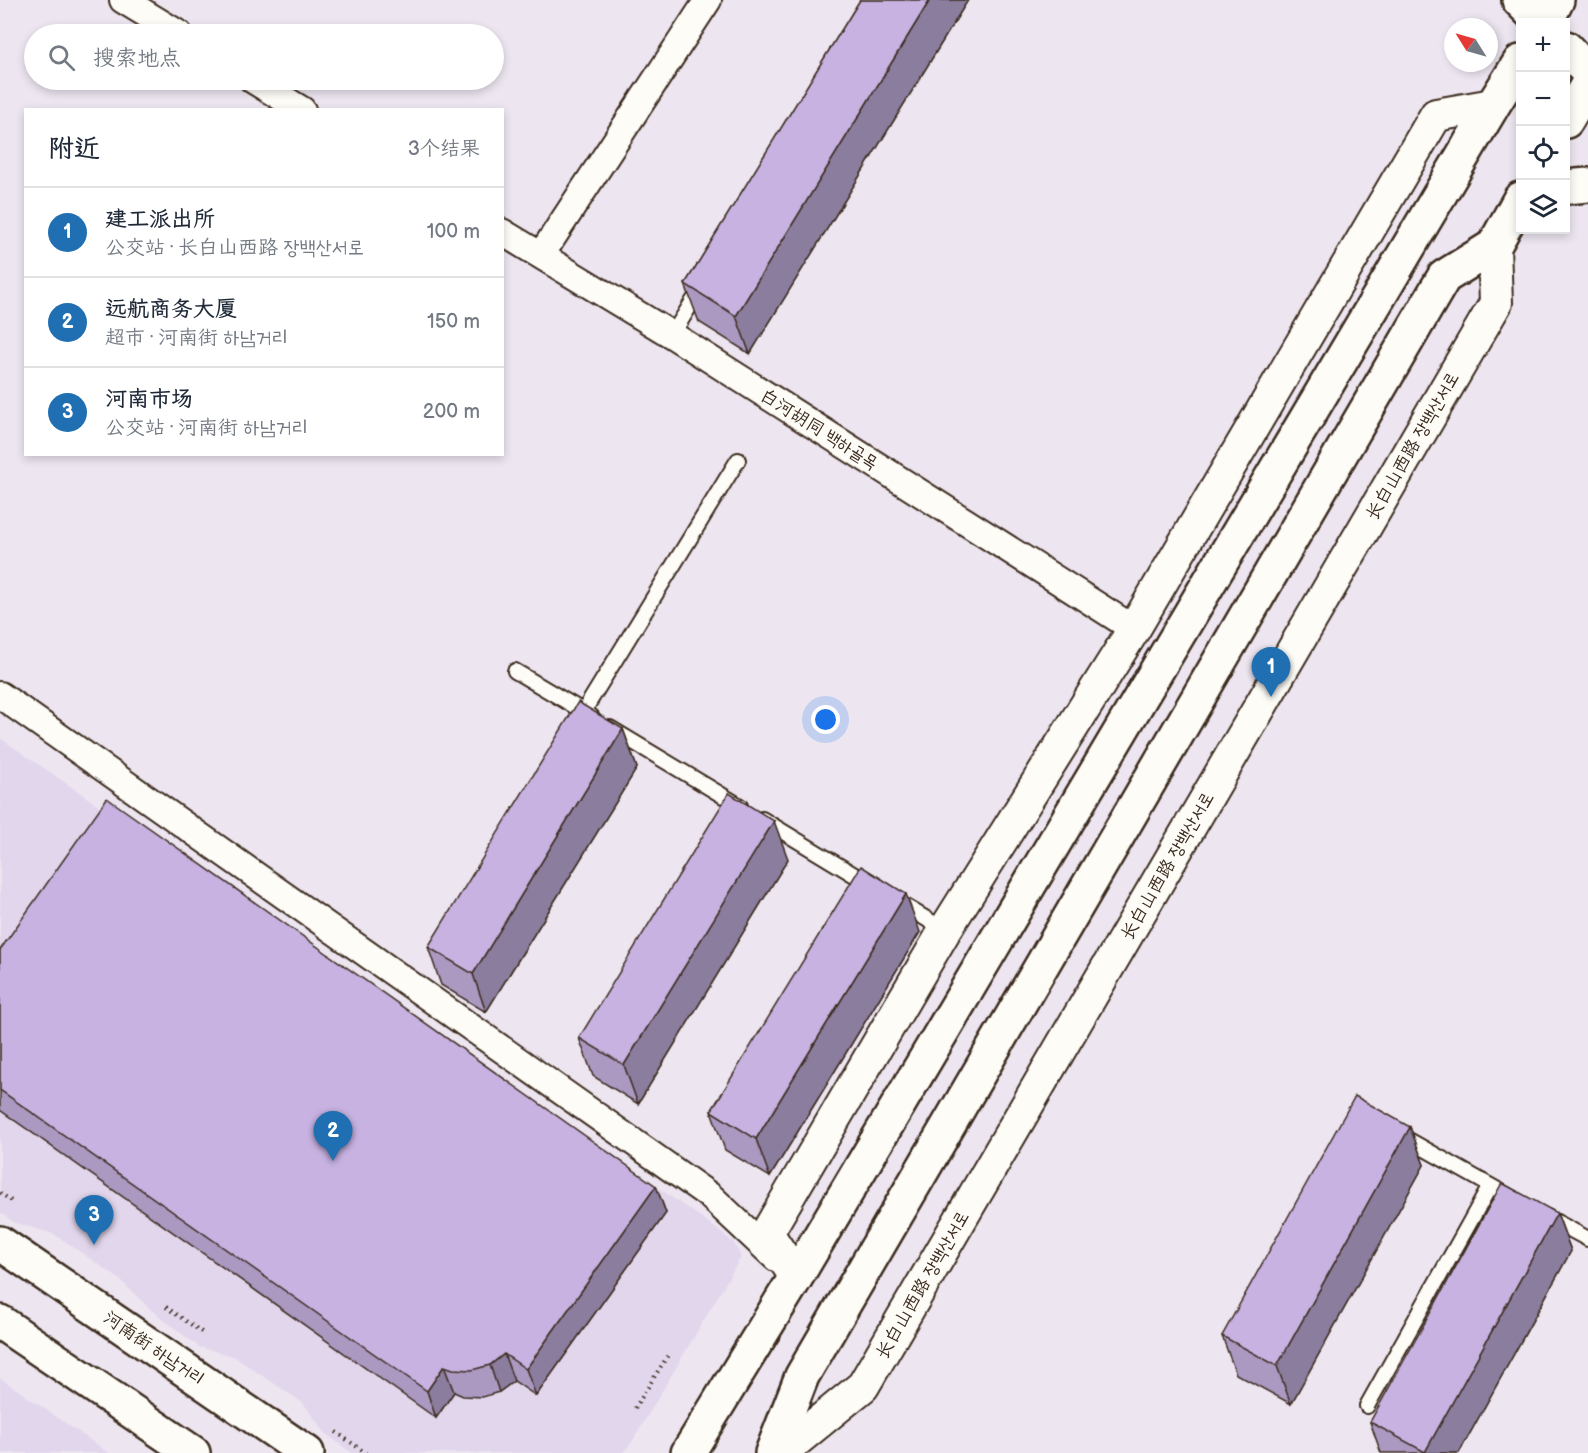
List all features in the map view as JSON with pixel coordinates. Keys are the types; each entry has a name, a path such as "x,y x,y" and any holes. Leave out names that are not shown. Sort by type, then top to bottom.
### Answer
{"main road":[{"path":"1519,0 1539,18"},
{"path":"1546,18 1557,0"},
{"path":"1570,52 1588,72"},
{"path":"688,1453 796,1277 1516,70"},
{"path":"1570,114 1588,84"},
{"path":"1570,187 1588,185"},
{"path":"772,1453 802,1376 1444,277 1494,246 1516,208"},
{"name":"河南街 하남거리","path":"0,1243 308,1453"},
{"path":"0,1322 194,1453"},
{"path":"665,1453 722,1395"}],"street":[{"path":"123,0 163,24"},
{"path":"540,255 708,0"},
{"path":"269,90 299,108"},
{"path":"796,1277 767,1233 945,930 1134,629 1436,115 1494,105"},
{"name":"白河胡同 백하골목","path":"504,233 672,335 1134,629"},
{"name":"长白山西路 장백산서로","path":"781,1453 863,1386 1496,303 1494,246"},
{"path":"0,695 710,1196 796,1277"}],"lane":[{"path":"672,335 709,274"},
{"path":"571,732 738,460"},
{"path":"515,671 945,930"},
{"path":"1391,1130 1588,1239"},
{"path":"1367,1406 1490,1186"}],"path":[{"path":"0,1193 13,1202"},
{"path":"166,1307 203,1333"},
{"path":"635,1408 670,1353"},
{"path":"336,1432 366,1453"}],"shaded area":[{"path":"0,738 705,1220 734,1243 741,1257 631,1444 622,1453 352,1453 326,1434 303,1403 233,1356 199,1347 150,1309 118,1278 54,1234 15,1223 0,1212"},
{"path":"0,1378 109,1453 0,1453"}],"building":[{"path":"860,0 930,0 736,316 685,284"},
{"path":"578,702 623,729 473,974 428,947"},
{"path":"729,793 774,821 624,1065 579,1038"},
{"path":"107,798 656,1186 526,1369 504,1354 490,1365 472,1370 444,1366 427,1391 0,1090 0,950"},
{"path":"861,866 906,894 756,1139 711,1111"},
{"path":"1355,1096 1410,1127 1277,1366 1222,1336"},
{"path":"1502,1183 1557,1213 1425,1452 1370,1422"}],"place":[{"name":"建工派出所","path":"1271,697"},
{"name":"远航商务大厦","path":"333,1161"},
{"name":"河南市场","path":"94,1245"}]}
